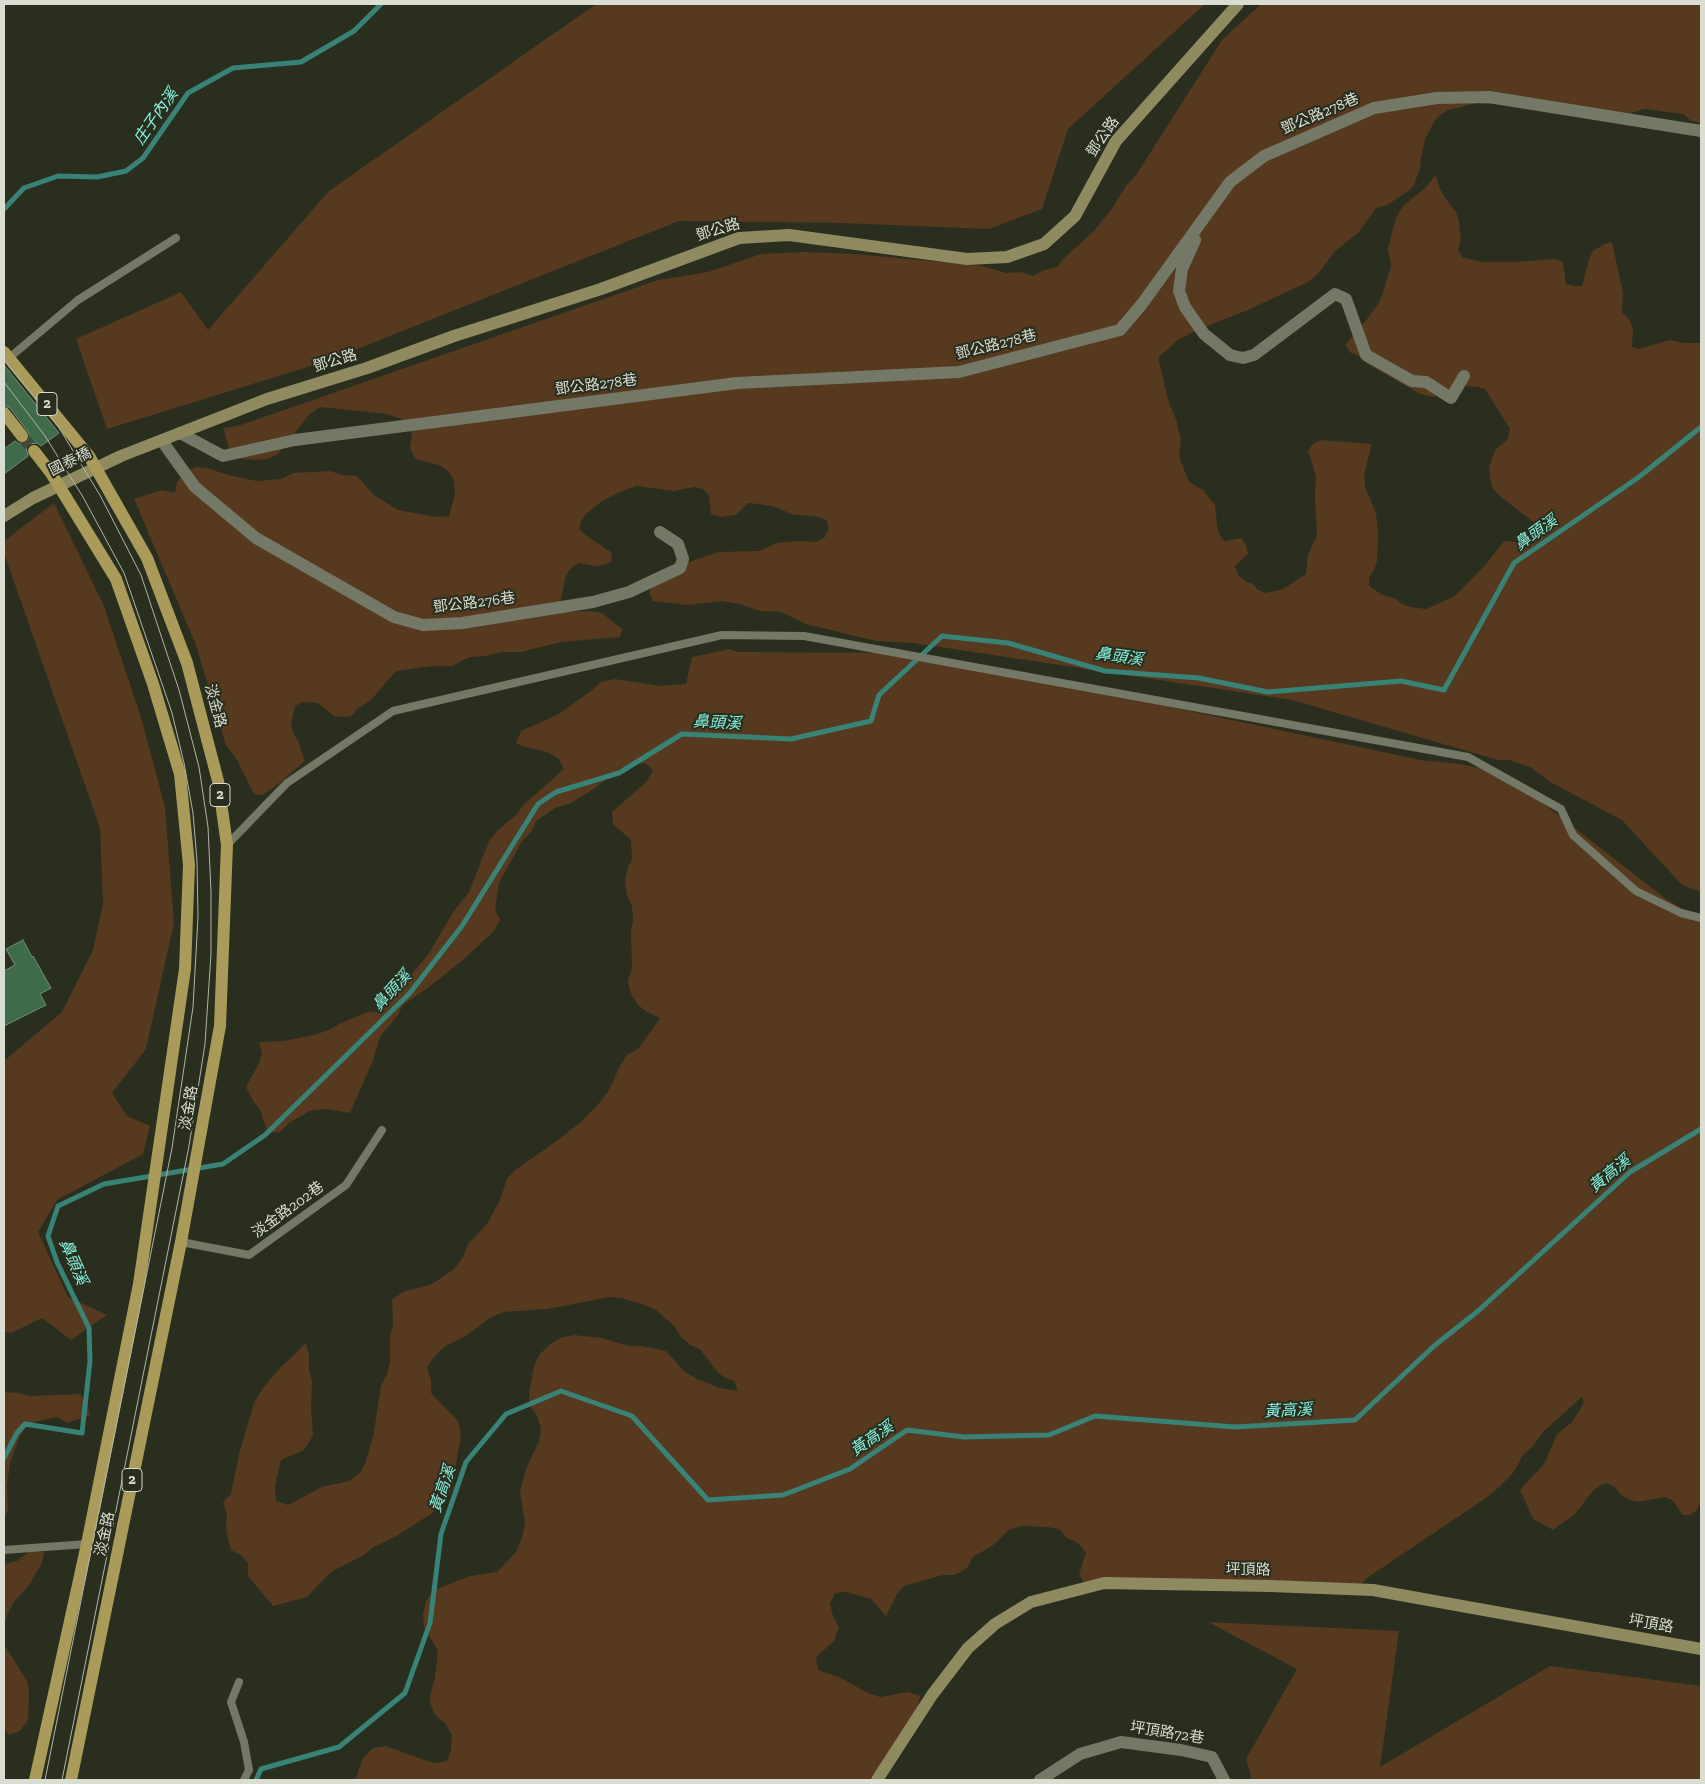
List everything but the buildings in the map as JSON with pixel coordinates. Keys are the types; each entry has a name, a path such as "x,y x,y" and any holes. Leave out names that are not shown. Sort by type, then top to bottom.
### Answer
{"main road":[{"name":"淡金路","path":"6,355 89,456 147,558 187,663 218,781 227,845 220,1026 181,1242 71,1780"},
{"path":"4,413 22,436"},
{"name":"淡金路","path":"34,451 51,473 116,579 153,684 180,774 189,866 185,969 139,1284 35,1780"}],"street":[{"name":"鄧公路","path":"121,456 267,399 367,368 454,336 601,289 739,238 789,235 967,259 1007,257 1044,244 1075,216 1116,141 1238,4"},
{"name":"鄧公路278巷","path":"180,433 222,456 295,440 737,383 958,372 1120,330 1142,304 1230,182 1264,156 1374,108 1437,98 1489,97 1701,132"},
{"path":"1206,216 1182,269 1179,291 1185,307 1204,334 1230,355 1243,358 1254,355 1335,294 1346,299 1366,355 1412,381 1426,382 1451,398 1464,376"},
{"name":"鄧公路276巷","path":"162,441 195,487 256,538 394,617 423,625 481,620 593,602 629,592 680,568 683,559 678,544 660,532"},
{"name":"國泰橋","path":"4,516 33,498 121,456"},
{"name":"坪頂路","path":"876,1780 932,1695 968,1648 995,1624 1031,1602 1104,1583 1373,1590 1701,1649"},
{"name":"坪頂路72巷","path":"1040,1780 1080,1754 1121,1742 1181,1750 1212,1757 1224,1780"}],"lane":[{"path":"6,355 78,300 176,238"},
{"path":"227,845 287,783 393,711 722,636 804,636 1468,757 1561,809 1573,836 1636,891 1681,913 1701,918"},
{"name":"淡金路202巷","path":"181,1242 249,1255 346,1185 382,1130"},
{"path":"4,1550 86,1544"},
{"path":"239,1682 231,1702 244,1742 249,1770 244,1780"}],"shaded area":[{"path":"596,4 1205,4 1068,129 1042,209 989,229 842,223 679,221 327,361 107,429 76,339 181,292 208,330 329,191"},
{"path":"1261,4 1701,4 1701,123 1690,120 1683,114 1645,109 1627,114 1477,103 1448,110 1434,122 1425,139 1420,168 1414,185 1387,205 1376,208 1359,232 1335,251 1317,275 1308,282 1248,310 1195,331 1178,340 1158,358 1169,403 1177,422 1181,439 1179,456 1189,482 1203,490 1215,505 1218,532 1224,541 1242,538 1246,546 1248,554 1235,566 1238,575 1245,581 1253,584 1258,590 1266,593 1283,589 1306,574 1308,554 1317,536 1316,476 1308,451 1313,444 1320,440 1372,444 1364,475 1365,487 1376,513 1378,531 1377,561 1369,578 1369,586 1381,594 1396,599 1402,604 1426,609 1455,596 1487,563 1504,541 1530,544 1537,541 1543,534 1537,525 1494,490 1490,480 1489,467 1495,450 1508,439 1510,429 1485,389 1465,386 1445,391 1434,397 1420,394 1366,363 1359,356 1351,353 1345,345 1380,301 1391,267 1388,249 1399,213 1403,206 1425,188 1436,175 1439,187 1456,212 1459,221 1461,240 1458,249 1462,257 1482,262 1555,259 1563,262 1566,284 1574,286 1582,286 1593,251 1604,244 1612,242 1623,293 1622,312 1629,319 1633,328 1632,347 1639,349 1669,340 1684,343 1701,343 1701,892 1682,885 1622,820 1550,782 1530,767 1509,760 1498,760 1292,700 913,643 876,641 806,624 781,612 760,611 740,604 722,601 688,605 653,601 649,593 651,586 684,564 718,552 759,551 777,543 796,541 816,542 825,537 829,528 826,520 819,517 791,514 776,507 758,504 748,503 736,515 720,517 711,514 709,495 703,489 694,487 674,491 636,486 602,501 587,513 582,520 579,528 584,534 611,552 612,561 604,565 595,566 579,563 571,568 566,575 559,609 567,612 589,611 602,613 622,629 620,637 561,642 521,652 501,652 486,656 470,657 452,666 433,666 396,671 371,700 357,709 352,716 334,716 318,703 303,702 295,706 291,725 305,761 262,795 254,794 237,760 226,745 196,645 134,499 162,490 175,493 177,482 185,472 196,467 257,481 282,479 293,473 330,471 342,475 357,476 374,495 398,510 436,517 449,516 455,494 454,480 448,471 439,465 415,459 410,448 412,436 410,424 387,414 320,407 309,415 278,454 268,459 242,459 231,452 224,428 238,426 658,280 708,272 761,254 803,252 856,254 982,266 1007,273 1021,272 1033,276 1044,270 1057,267 1065,257 1093,232 1111,210 1126,186 1136,175 1222,40"},
{"path":"54,503 104,606 141,717 165,807 174,923 146,1049 112,1093 127,1116 150,1126 143,1154 57,1200 38,1232 68,1297 107,1315 71,1340 42,1318 11,1333 4,1332 4,1061 62,1012 93,950 103,903 100,828 4,553 4,541"},
{"path":"730,649 738,652 916,653 1421,760 1460,764 1495,771 1513,780 1666,899 1681,908 1701,915 1701,1500 1697,1510 1691,1515 1683,1515 1672,1500 1665,1497 1637,1502 1630,1500 1621,1495 1615,1487 1606,1483 1593,1491 1574,1515 1553,1530 1533,1519 1520,1490 1544,1464 1557,1434 1571,1423 1581,1408 1584,1402 1582,1397 1542,1433 1533,1446 1523,1455 1513,1473 1498,1488 1367,1578 1359,1586 1085,1584 1079,1574 1086,1553 1078,1543 1067,1538 1059,1529 1021,1526 1009,1530 992,1546 973,1557 967,1568 955,1575 943,1575 904,1586 897,1594 886,1616 871,1599 847,1592 835,1593 830,1604 833,1616 839,1627 834,1641 816,1657 818,1670 841,1678 868,1693 880,1697 908,1692 920,1696 917,1709 899,1741 869,1780 355,1780 363,1758 373,1748 386,1746 435,1763 447,1761 451,1750 452,1736 446,1724 436,1716 430,1703 438,1651 424,1627 423,1615 426,1601 435,1590 446,1585 471,1576 497,1572 516,1552 525,1523 520,1492 526,1469 539,1441 541,1428 537,1416 530,1406 529,1394 534,1366 540,1354 560,1338 574,1335 602,1338 629,1346 642,1346 666,1351 685,1372 697,1379 720,1388 738,1391 734,1381 723,1377 700,1349 690,1345 681,1337 674,1326 656,1310 644,1305 622,1298 610,1297 548,1309 504,1312 491,1317 466,1336 445,1346 427,1367 431,1380 431,1393 458,1421 461,1435 452,1487 446,1499 431,1514 362,1556 331,1572 307,1597 273,1606 248,1576 248,1563 241,1555 231,1550 226,1528 227,1514 223,1502 231,1494 239,1454 254,1403 263,1388 279,1369 306,1343 312,1381 313,1436 304,1450 281,1460 275,1486 276,1501 288,1505 322,1487 349,1481 360,1473 366,1461 373,1437 381,1386 387,1374 390,1361 390,1336 393,1325 392,1300 403,1292 432,1284 454,1269 463,1257 468,1244 487,1224 499,1202 507,1179 515,1170 580,1123 600,1102 609,1090 627,1055 639,1048 660,1018 638,1005 631,994 628,981 632,968 631,933 633,920 632,906 627,895 625,882 627,870 632,859 631,840 613,824 612,812 646,782 653,770 645,763 621,768 571,803 555,808 536,821 531,832 522,841 499,883 495,910 500,920 494,931 464,959 403,1005 397,1016 380,1037 372,1063 350,1113 327,1109 310,1111 289,1123 280,1132 268,1133 260,1110 246,1087 262,1054 259,1042 284,1041 314,1035 368,1012 381,1011 427,956 454,911 469,892 489,841 497,831 516,815 523,805 564,769 558,758 547,752 516,743 521,731 559,714 601,682 615,679 660,686 686,684 692,657"},
{"path":"4,1392 30,1396 80,1394 87,1404 90,1415 67,1423 57,1417 34,1422 25,1428 19,1438 10,1463 7,1486 8,1511 4,1517"},
{"path":"30,1551 44,1552 42,1563 29,1585 13,1603 7,1615 4,1628 4,1564 17,1561"},
{"path":"1208,1622 1399,1631 1380,1767 1550,1666 1701,1686 1701,1780 1252,1780 1246,1759 1297,1669"},
{"path":"4,1644 27,1681 29,1693 28,1720 20,1731 9,1735 4,1729"}],"waterway":[{"name":"庄子內溪","path":"4,209 24,188 58,176 97,177 126,171 143,158 188,93 233,68 301,62 354,31 381,4"},
{"name":"鼻頭溪","path":"4,1458 17,1433 25,1424 82,1433 90,1361 89,1328 57,1262 48,1236 58,1206 104,1184 223,1164 265,1135 409,994 462,926 538,804 556,792 619,773 682,734 791,739 871,721 879,695 942,636 1008,643 1105,671 1199,678 1268,692 1401,681 1444,690 1514,563 1639,477 1701,427"},
{"name":"黃高溪","path":"256,1780 261,1769 339,1747 405,1693 430,1623 441,1534 466,1462 506,1414 561,1391 632,1416 708,1500 783,1495 850,1469 907,1430 964,1437 1049,1435 1095,1416 1235,1427 1355,1420 1434,1346 1478,1311 1630,1172 1701,1129"}],"tunnel":[{"path":"22,436 34,451"}],"tram line":[{"path":"4,360 58,426 101,497 141,575 179,690 199,767 208,827 211,892 211,954 205,1044 189,1146 62,1780"},
{"path":"4,382 45,436 83,497 124,573 172,713 193,813 197,861 198,917 193,1007 172,1148 45,1780"}]}
